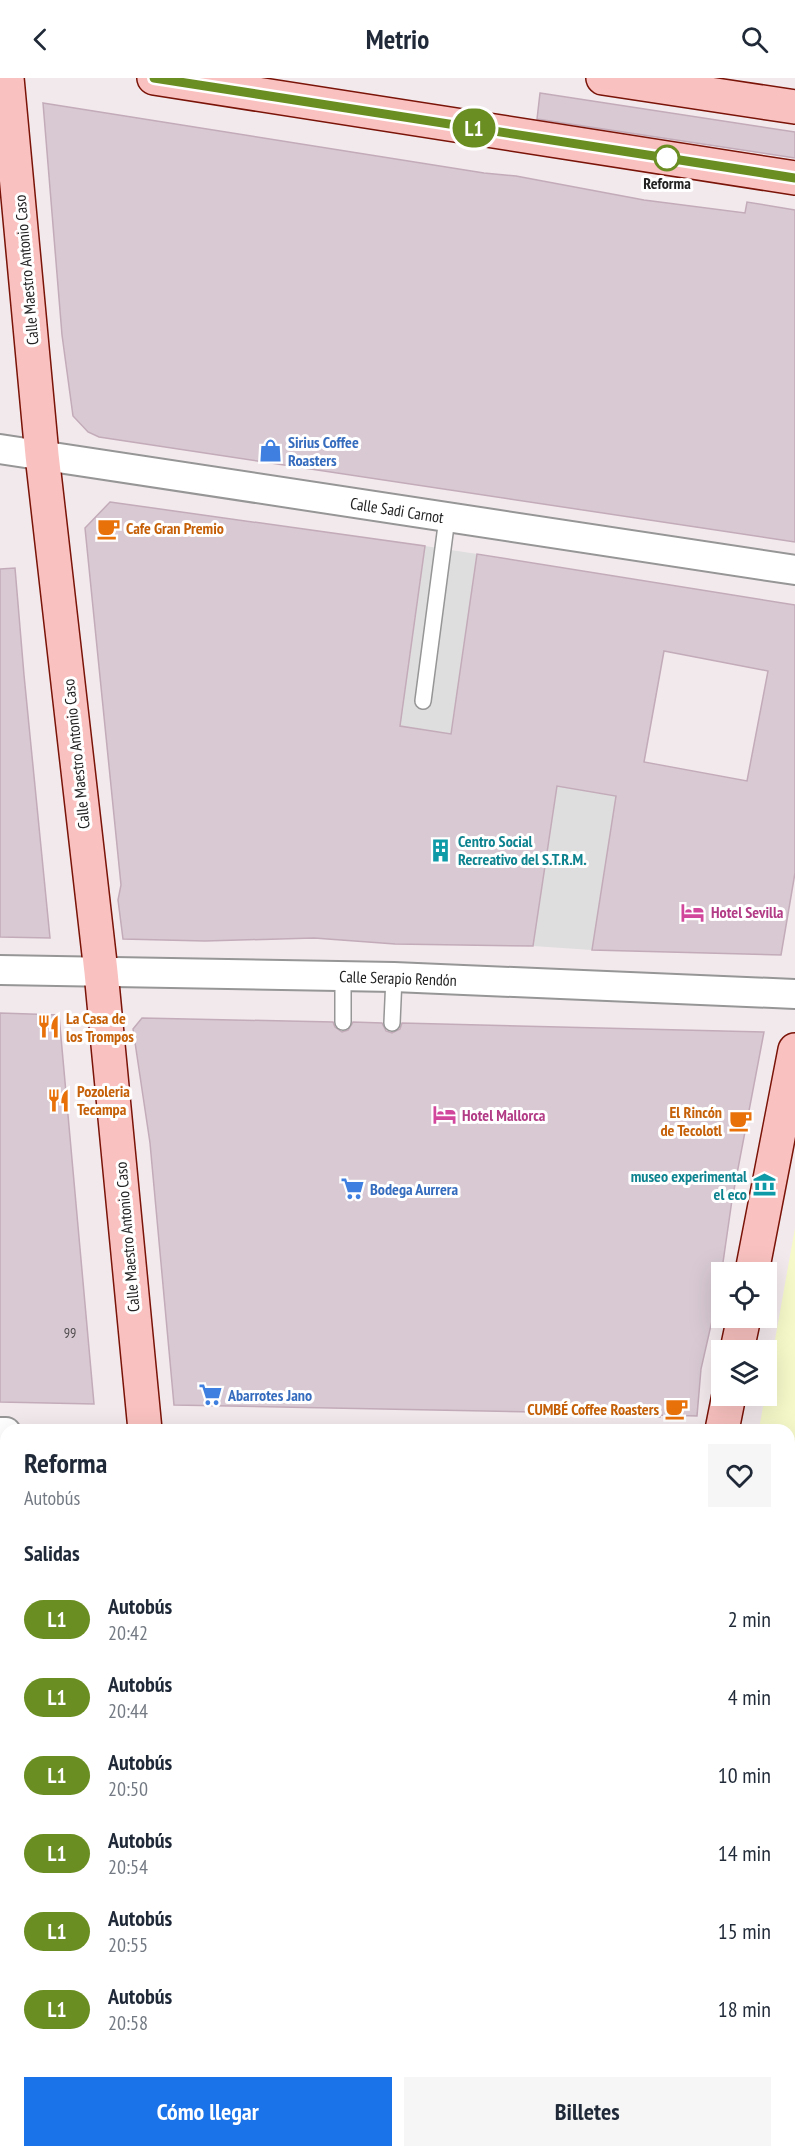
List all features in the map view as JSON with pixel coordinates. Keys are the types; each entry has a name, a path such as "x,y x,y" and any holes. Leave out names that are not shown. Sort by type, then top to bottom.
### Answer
{"main road":[{"name":"Calle Maestro Antonio Caso","path":"7,78 42,456 101,972 144,1424"},
{"path":"154,78 795,178"},
{"path":"604,78 795,107"},
{"path":"754,1262 795,1050"},
{"path":"723,1424 727,1406"}],"street":[{"name":"Calle Sadi Carnot","path":"0,449 795,570"},
{"name":"Calle Serapio Rendón","path":"0,970 393,977 795,994"}],"lane":[{"path":"423,701 447,518"},
{"path":"343,976 343,1022"},
{"path":"392,1023 393,977"}],"green space":[{"path":"795,1228 795,1424 760,1424 763,1406 777,1406 777,1340 775,1340"}],"shaded area":[{"path":"425,546 477,554 451,734 398,736"},
{"path":"557,786 616,796 592,950 533,946"}],"building":[{"path":"540,93 795,132 795,158 537,119"},
{"path":"43,103 484,173 516,176 644,200 745,213 747,202 795,210 795,542 99,437 88,432 73,416 62,335"},
{"path":"110,502 425,546 400,726 451,734 477,554 795,605 795,873 781,955 592,950 616,796 557,786 533,946 395,944 314,938 205,941 123,939 118,900 121,885 85,528","holes":["664,651 768,671 747,781 644,762"]},
{"path":"15,568 50,938 0,937 0,569"},
{"path":"0,1013 59,1015 94,1404 0,1402"},
{"path":"142,1018 333,1022 335,1027 342,1032 348,1030 353,1022 382,1023 386,1031 392,1033 400,1029 402,1023 764,1032 732,1200 723,1262 711,1262 711,1325 701,1369 697,1416 174,1405 150,1143 133,1029"}],"bus line":[{"name":"L1","path":"154,78 795,178"}],"place":[{"name":"Reforma","path":"667,158"},
{"name":"Sirius Coffee Roasters","path":"270,451"},
{"name":"Cafe Gran Premio","path":"108,528"},
{"name":"Centro Social Recreativo del S.T.R.M.","path":"440,850"},
{"name":"Hotel Sevilla","path":"693,912"},
{"name":"La Casa de los Trompos","path":"48,1027"},
{"name":"Pozoleria Tecampa","path":"59,1100"},
{"name":"Hotel Mallorca","path":"444,1115"},
{"name":"El Rincón de Tecolotl","path":"740,1121"},
{"name":"museo experimental el eco","path":"765,1185"},
{"name":"Bodega Aurrera","path":"352,1189"},
{"name":"Abarrotes Jano","path":"210,1395"},
{"name":"CUMBÉ Coffee Roasters","path":"677,1409"}]}
